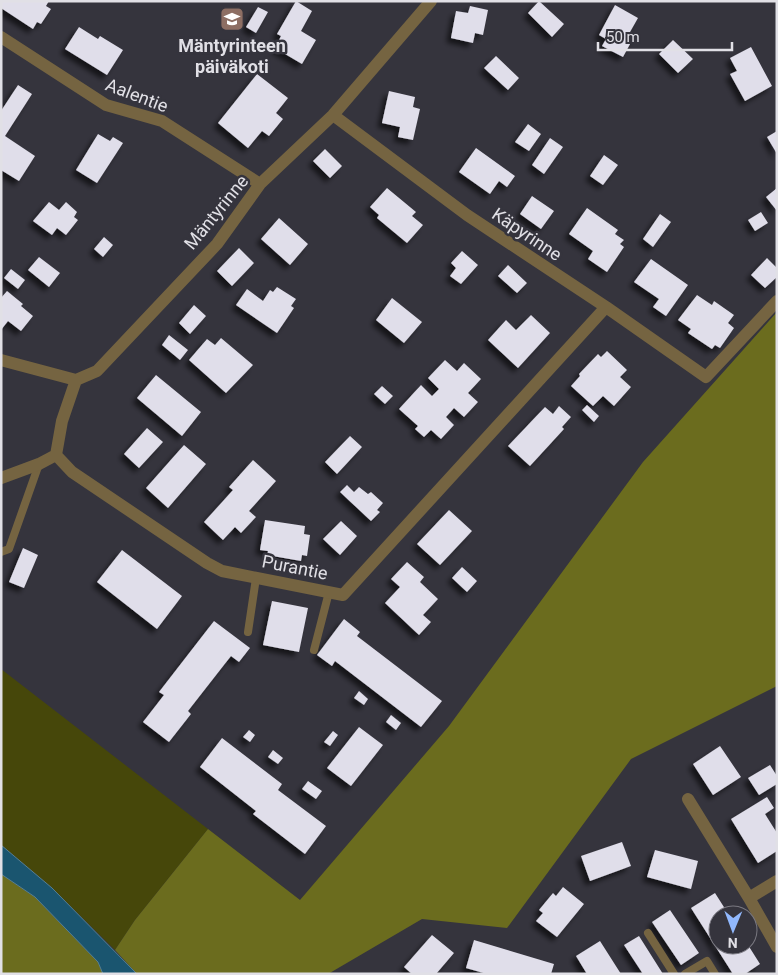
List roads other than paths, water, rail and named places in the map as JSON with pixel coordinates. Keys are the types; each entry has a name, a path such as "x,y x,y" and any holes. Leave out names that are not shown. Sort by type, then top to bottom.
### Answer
{"street":[{"name":"Mäntyrinne","path":"76,380 97,371 217,244 260,184 333,115 431,1"},
{"name":"Aalentie","path":"1,37 106,105 162,121 260,184"},
{"name":"Käpyrinne","path":"333,115 466,215 606,307 706,377 777,301"},
{"name":"Purantie","path":"56,455 72,472 207,563 222,571 342,595 606,307"},
{"path":"1,360 76,380 62,421 56,455 39,464 1,478"},
{"path":"688,799 777,947"},
{"path":"749,898 777,881"}],"lane":[{"path":"1,552 9,549 39,464"},
{"path":"248,632 256,578"},
{"path":"314,650 329,592"},
{"path":"648,933 674,974"},
{"path":"685,974 707,961 715,974"}],"water":[{"path":"1,845 52,888 137,974 103,974 98,962 35,897 1,874"}],"place":[{"name":"Mäntyrinteen päiväkoti","path":"232,19"}]}
